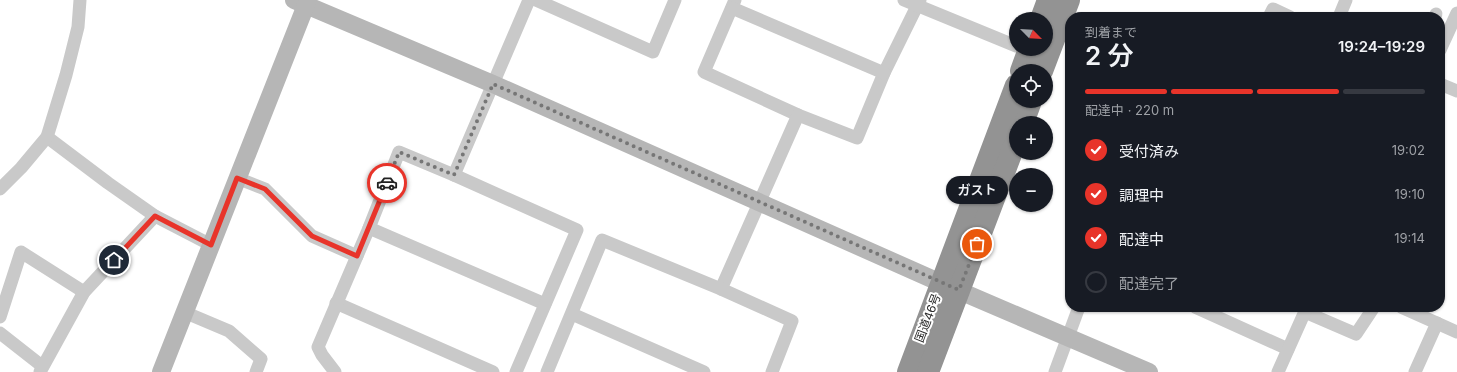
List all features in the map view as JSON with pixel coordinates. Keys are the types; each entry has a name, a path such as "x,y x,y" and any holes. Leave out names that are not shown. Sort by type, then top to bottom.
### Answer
{"highway":[{"path":"1044,12 1048,0"},
{"path":"1045,64 1069,0"},
{"name":"国道46号","path":"928,372 950,287 1009,106"},
{"name":"国道46号","path":"908,372 950,287 1009,156"}],"street":[{"path":"0,189 21,168 47,137 66,75 78,28 80,0"},
{"path":"454,175 529,0"},
{"path":"536,0 654,52 675,0"},
{"path":"904,0 919,3 1009,46"},
{"path":"1341,12 1346,0"},
{"path":"161,372 237,178 303,2 493,84 950,287 1149,372"},
{"path":"884,73 734,4 704,72 798,115 857,138 884,73 919,3"},
{"path":"1272,12 1273,9 1279,12"},
{"path":"1445,39 1457,13"},
{"path":"1445,86 1457,91"},
{"path":"722,289 798,115"},
{"path":"47,137 155,216 211,245"},
{"path":"335,372 322,355 318,346 369,228 399,152 577,230 516,372"},
{"path":"237,178 265,189 312,236 357,256"},
{"path":"0,333 41,369 84,292 155,216"},
{"path":"369,228 546,304"},
{"path":"547,372 602,240 722,289 792,321 772,372"},
{"path":"0,317 21,252 84,292"},
{"path":"336,303 492,372"},
{"path":"184,312 229,331 261,359 256,372"},
{"path":"1055,372 1077,312"},
{"path":"1206,312 1288,349"},
{"path":"1278,372 1305,312"},
{"path":"1310,312 1356,334 1371,312"},
{"path":"1412,312 1457,332"},
{"path":"572,314 704,372"},
{"path":"1415,372 1437,323"}],"way so far":[{"path":"387,183 399,152 454,175 493,84 959,290 977,244"}],"place":[{"name":"ガスト","path":"977,244"}],"route":[{"path":"114,260 155,216 211,245 237,178 265,189 312,236 357,256 387,183"}]}
